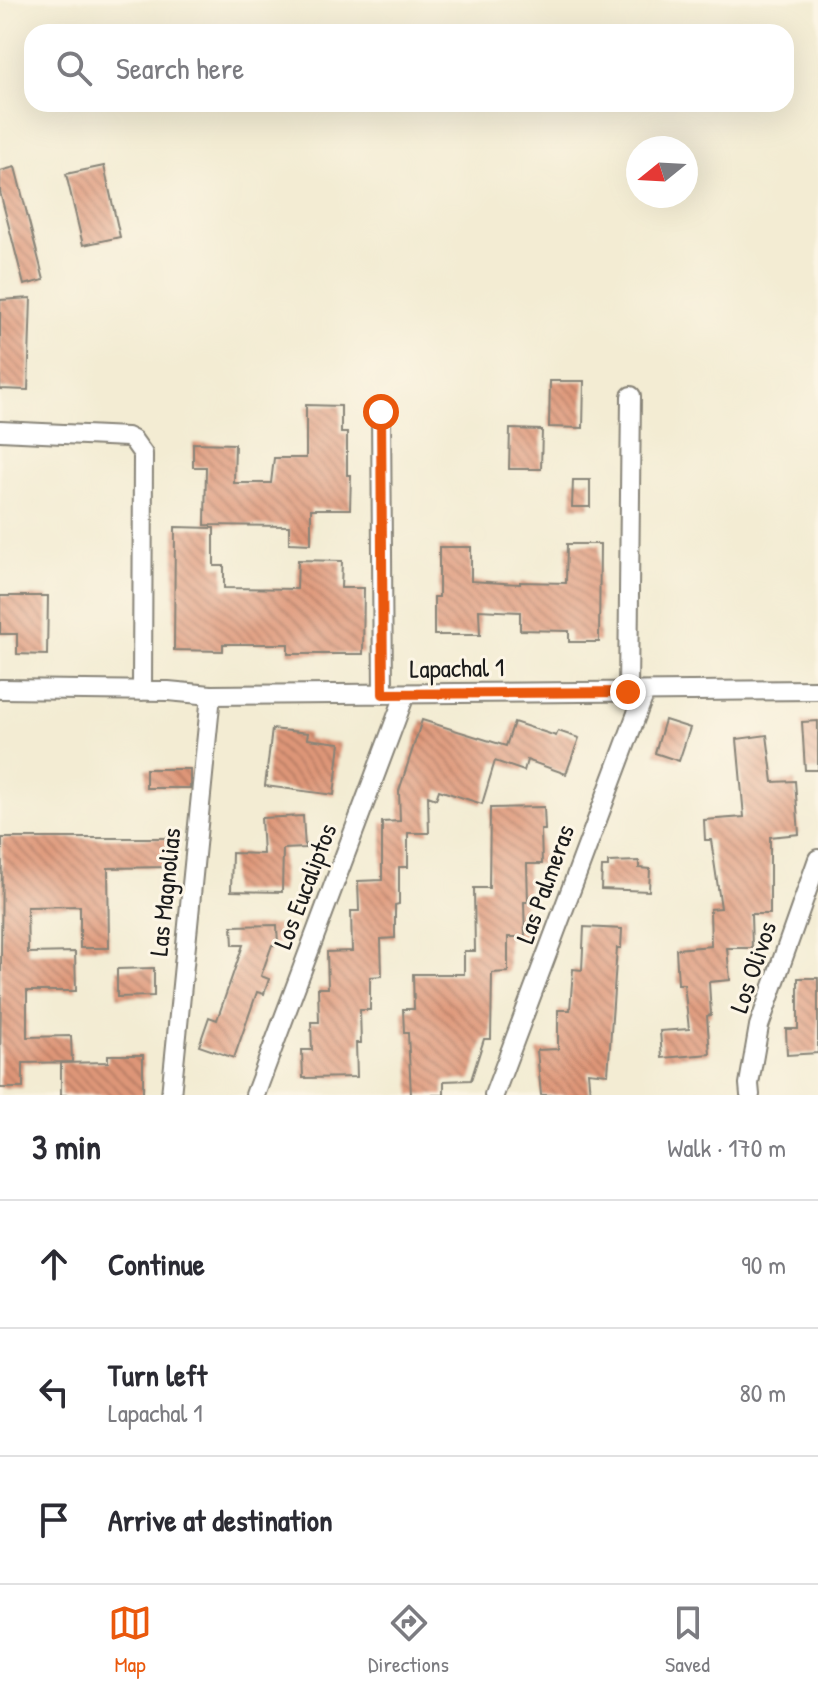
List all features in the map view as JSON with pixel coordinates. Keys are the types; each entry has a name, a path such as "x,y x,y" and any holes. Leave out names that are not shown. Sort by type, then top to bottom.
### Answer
{"street":[{"name":"Las Palmeras","path":"494,1095 637,692 631,396"},
{"path":"381,412 383,694"},
{"path":"0,431 127,437 143,454 142,691"},
{"name":"Lapachal 1","path":"0,689 211,695 818,690"},
{"name":"Las Magnolias","path":"171,1095 211,695"},
{"name":"Los Eucaliptos","path":"255,1095 405,695"},
{"name":"Los Olivos","path":"750,1095 749,1084 759,1026 818,859"}],"building":[{"path":"104,166 120,237 83,245 66,174"},
{"path":"15,167 44,280 24,285 0,192 0,171"},
{"path":"31,298 28,390 0,389 0,300"},
{"path":"550,381 584,381 583,428 549,427"},
{"path":"306,405 341,406 341,433 347,433 347,475 351,475 350,509 311,509 311,544 289,543 289,526 205,525 206,467 193,467 193,443 235,444 234,483 271,483 274,458 306,458"},
{"path":"510,429 542,430 541,469 509,469"},
{"path":"573,480 590,480 590,507 572,507"},
{"path":"175,527 214,528 214,566 224,566 224,588 297,589 298,560 342,561 341,588 364,588 363,654 288,654 288,644 223,644 223,651 174,650"},
{"path":"567,544 600,544 599,642 569,642 569,631 520,630 520,612 479,610 480,635 434,635 434,597 439,597 439,547 471,547 471,581 566,583"},
{"path":"0,596 48,596 47,655 17,654 17,634 0,634"},
{"path":"422,720 506,746 514,722 556,736 558,731 579,738 566,774 527,760 524,771 495,761 482,804 439,790 436,799 428,796 429,833 408,833 408,867 399,867 395,938 381,939 382,976 370,977 370,1010 360,1010 361,1043 356,1043 357,1077 303,1078 302,1050 312,1050 311,1022 319,1022 318,988 328,988 327,952 352,951 351,911 359,911 358,881 382,880 382,822 400,821 399,791"},
{"path":"665,720 690,728 679,761 655,753"},
{"path":"818,721 818,770 805,770 802,722"},
{"path":"272,729 308,733 307,739 340,743 334,795 265,786"},
{"path":"767,735 773,782 795,781 799,834 770,837 770,914 751,914 752,948 727,948 730,980 709,982 711,1015 707,1016 710,1054 662,1058 660,1031 689,1029 684,984 678,984 676,949 711,946 710,909 721,908 711,840 705,840 704,820 744,817 737,739"},
{"path":"146,769 190,769 190,788 146,788"},
{"path":"544,807 542,864 527,864 525,937 508,937 508,972 492,973 491,1039 484,1039 471,1080 444,1081 444,1095 411,1095 408,1033 404,1033 403,1009 414,1009 413,974 464,974 464,951 475,951 474,888 489,888 490,808"},
{"path":"303,816 305,848 283,849 282,892 231,891 232,853 263,854 261,818"},
{"path":"2,838 167,838 167,867 108,868 109,948 80,948 80,906 27,907 28,953 75,952 76,991 27,991 27,1037 71,1036 72,1062 23,1063 23,1088 0,1088"},
{"path":"639,861 639,868 650,869 649,891 601,889 602,867 608,867 608,862"},
{"path":"277,925 278,945 272,945 261,976 269,979 264,994 257,992 234,1058 199,1046 209,1017 217,1020 243,945 233,945 232,926"},
{"path":"584,927 622,929 621,948 617,948 608,1074 588,1072 590,1095 541,1095 537,1050 558,1049 558,1010 570,1010 573,969 582,970"},
{"path":"154,968 154,996 117,997 117,969"},
{"path":"798,978 818,978 818,1053 787,1055 786,1029 798,1029"},
{"path":"108,1055 143,1055 143,1095 61,1095 61,1063 108,1062"}],"route":[{"path":"381,412 383,694 628,692"}]}
